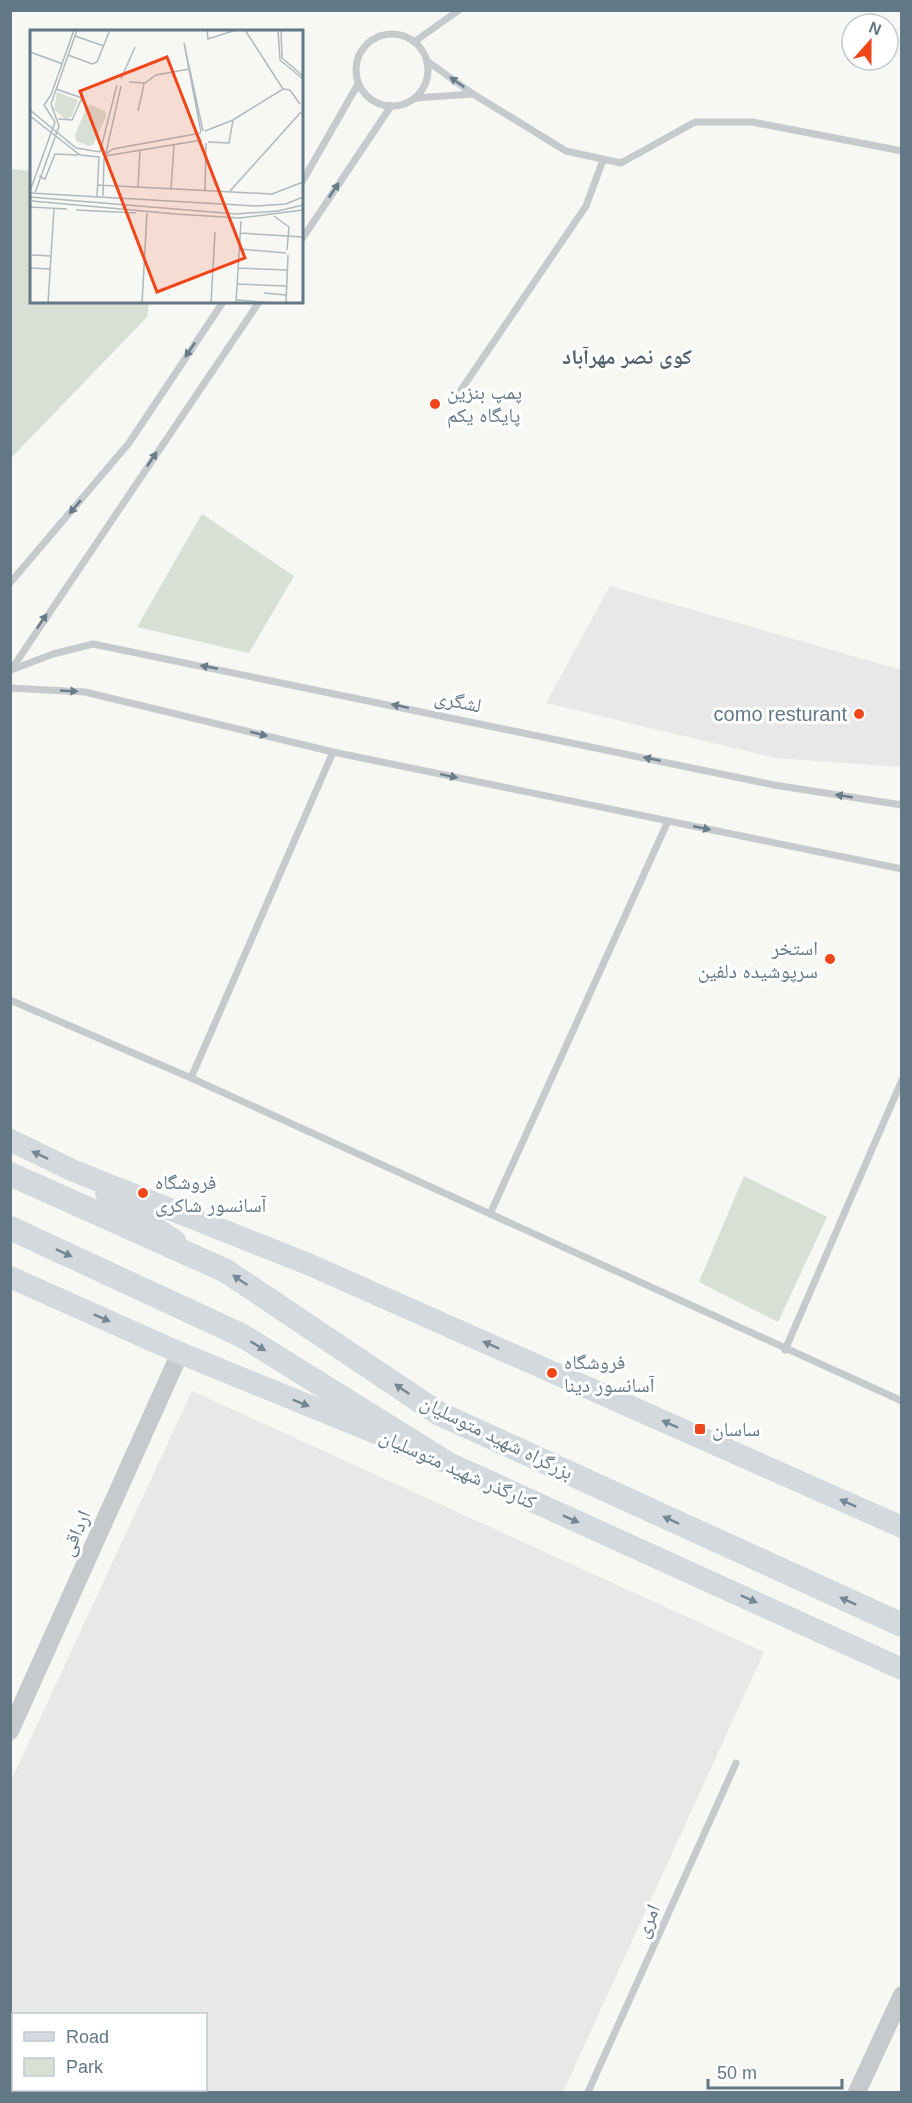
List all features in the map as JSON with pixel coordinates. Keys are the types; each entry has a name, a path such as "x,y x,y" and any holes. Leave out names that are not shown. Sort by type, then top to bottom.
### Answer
{"highway":[{"name":"بزرگراه شهید متوسلیان","path":"10,1174 236,1278 438,1413 902,1625"},
{"name":"بزرگراه شهید متوسلیان","path":"10,1228 243,1336 442,1460"}],"main road":[{"path":"10,1140 74,1171 308,1264 902,1527"},
{"path":"74,1171 203,1261"},
{"name":"کنارگذر شهید متوسلیان","path":"10,1277 180,1353 442,1460 902,1668"}],"street":[{"name":"ارداقی","path":"10,1731 180,1353"},
{"path":"857,2092 902,1995"}],"lane":[{"path":"414,42 459,10"},
{"path":"303,180 358,84 357,60 370,41 392,34 414,42 427,61 473,94 566,151 603,160 621,163 695,122 752,122 902,151"},
{"path":"416,98 427,81 427,61"},
{"path":"358,84 372,100 391,106 416,98 473,94"},
{"path":"303,238 391,106"},
{"path":"461,390 586,206 603,160"},
{"path":"10,583 129,443 222,303"},
{"path":"11,670 258,303"},
{"name":"لشگری","path":"11,670 53,654 93,644 774,785 902,805"},
{"path":"10,657 11,670"},
{"path":"10,688 85,692 333,752 902,869"},
{"path":"191,1078 333,752"},
{"path":"490,1214 668,821"},
{"path":"10,1000 191,1078 785,1350 902,1401"},
{"path":"785,1350 902,1080"},
{"name":"امری","path":"588,2092 736,1762"}],"shaded area":[{"path":"610,586 901,670 901,767 775,758 546,703"},
{"path":"192,1391 764,1652 563,2092 11,2092 11,1781"}],"green space":[{"path":"11,169 30,171 30,303 149,303 147,317 11,458"},
{"path":"202,514 294,576 249,653 137,627"},
{"path":"744,1176 827,1217 778,1322 699,1282"}],"place":[{"name":"پمپ بنزين پايگاه يكم","path":"435,404"},
{"name":"como resturant","path":"859,714"},
{"name":"استخر سرپوشیده دلفین","path":"830,959"},
{"name":"فروشگاه آسانسور شاکری","path":"143,1193"},
{"name":"فروشگاه آسانسور دینا","path":"552,1373"},
{"name":"ساسان","path":"700,1429"}],"district":[{"name":"کوی نصر مهرآباد","path":"627,357"}]}
